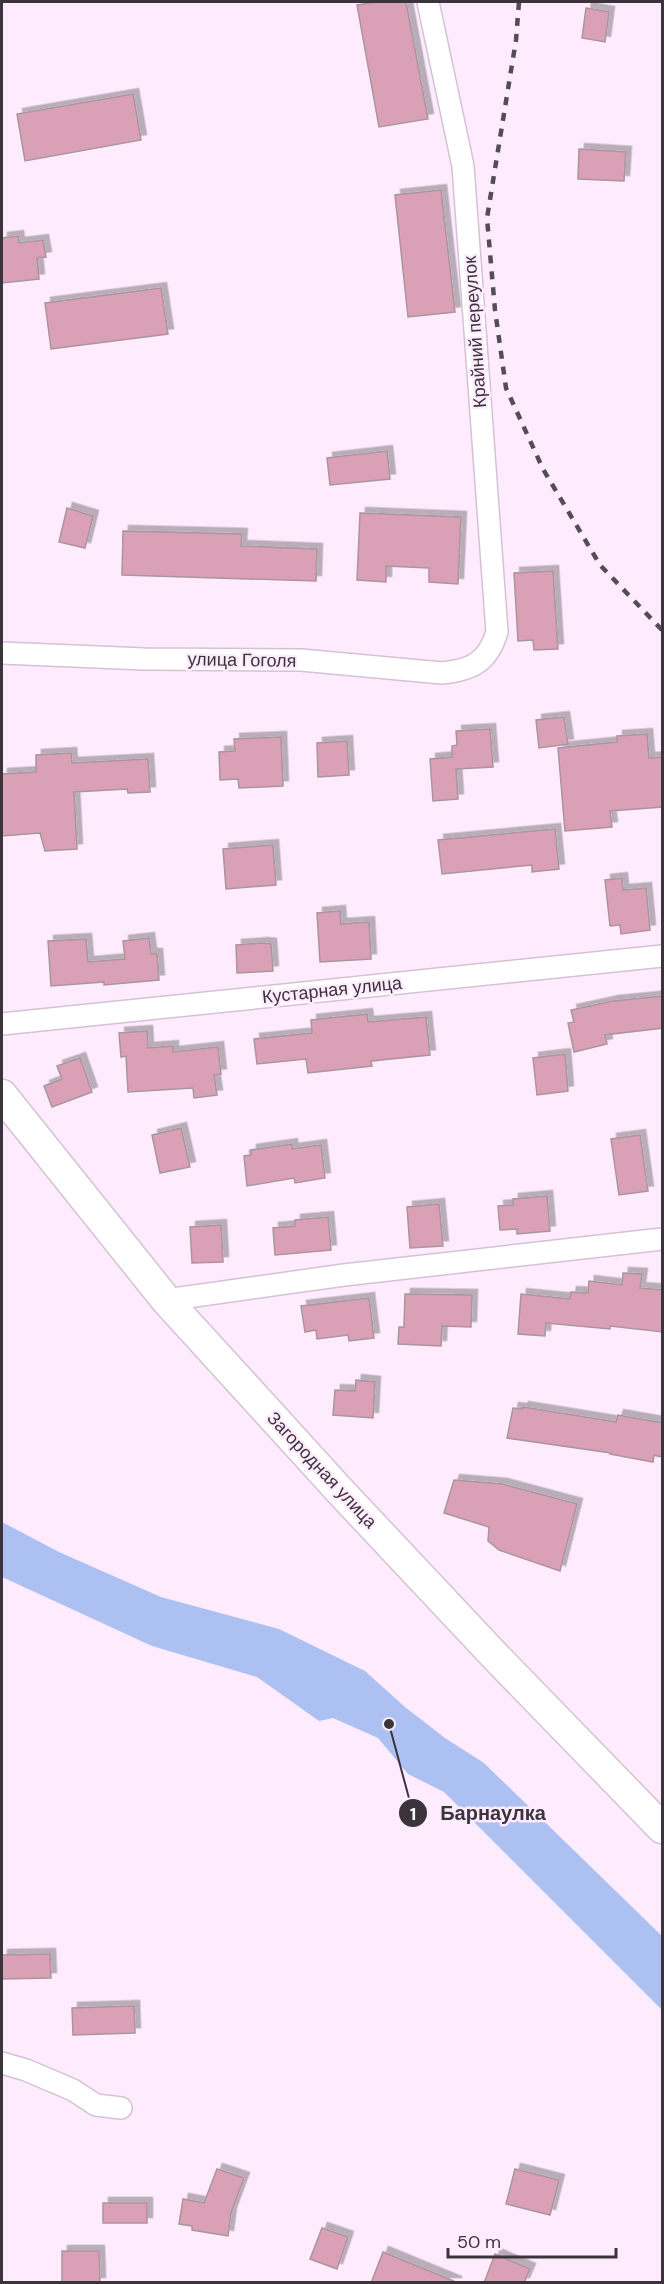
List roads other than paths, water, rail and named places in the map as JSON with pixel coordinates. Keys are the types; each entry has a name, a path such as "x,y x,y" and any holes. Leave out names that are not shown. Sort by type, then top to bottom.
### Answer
{"main road":[{"name":"Загородная улица","path":"2,1095 166,1300 495,1656 663,1828"}],"street":[{"name":"Крайний переулок","path":"428,2 464,166 496,632 492,649 480,661"},
{"name":"улица Гоголя","path":"2,653 144,659 301,660 442,673 465,670 480,661"},
{"name":"Кустарная улица","path":"2,1024 663,956"},
{"path":"166,1300 344,1275 663,1239"},
{"path":"2,2063 26,2070 73,2090 96,2105 121,2108"}],"water":[{"path":"2,1522 59,1552 161,1597 279,1629 365,1671 405,1707 445,1738 484,1763 662,1936 662,2010 444,1792 408,1774 378,1738 333,1718 319,1721 257,1677 152,1646 2,1577"}],"railway":[{"path":"519,2 516,40 487,218 495,310 506,388 543,469 600,565 662,630"}],"place":[{"name":"Барнаулка","path":"389,1724"}]}
